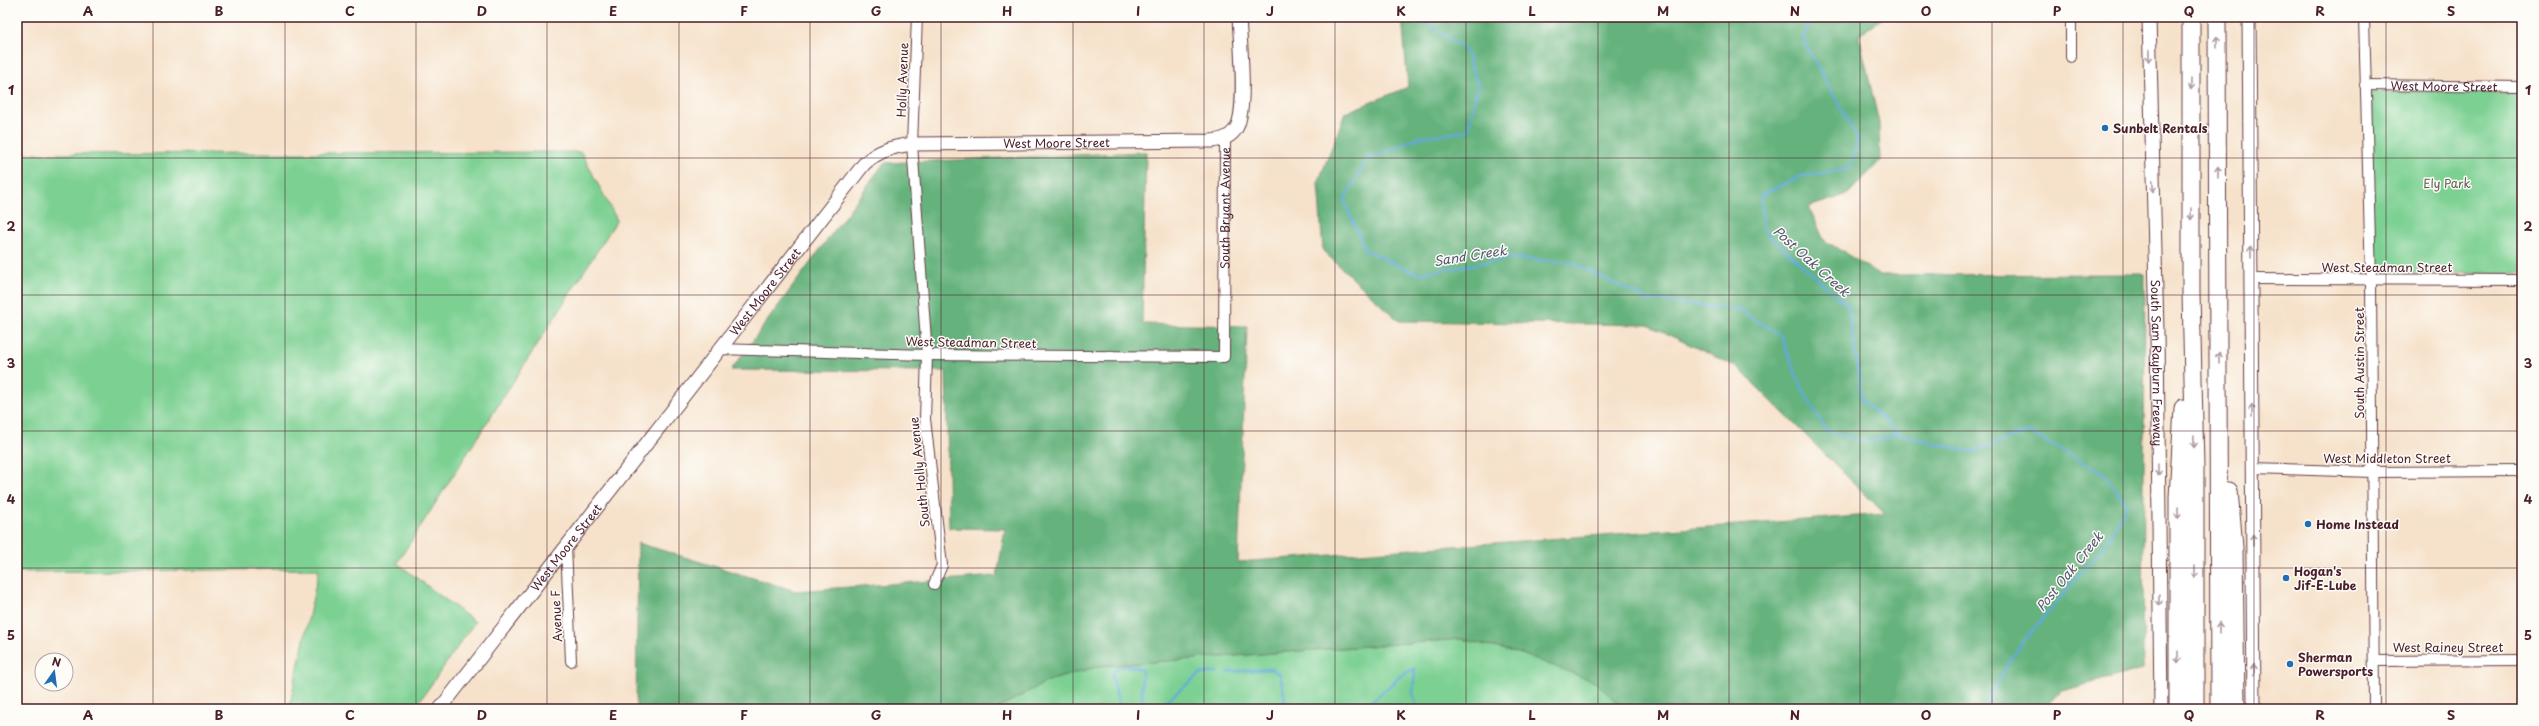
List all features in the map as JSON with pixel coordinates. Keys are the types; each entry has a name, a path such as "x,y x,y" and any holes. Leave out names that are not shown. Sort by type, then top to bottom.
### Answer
{"highway":[{"path":"2191,17 2190,292 2195,476 2195,709"},
{"path":"2217,17 2219,709"},
{"path":"2178,709 2178,498 2190,292"},
{"path":"2219,382 2234,547 2236,709"}],"main road":[{"name":"South Bryant Avenue","path":"1225,139 1236,129 1243,109 1239,17"},
{"name":"South Sam Rayburn Freeway","path":"2149,17 2157,331 2160,709"},
{"path":"2249,17 2254,709"},
{"name":"West Moore Street","path":"440,709 718,349 864,164 876,154 888,148 912,144 1211,141 1225,139"}],"street":[{"name":"Holly Avenue","path":"918,17 912,144 927,355"},
{"path":"2071,17 2071,57"},
{"name":"South Austin Street","path":"2364,17 2371,280 2374,709"},
{"name":"West Moore Street","path":"2365,85 2522,88"},
{"name":"South Bryant Avenue","path":"1224,357 1225,139"},
{"name":"West Steadman Street","path":"2251,279 2522,280"},
{"name":"West Steadman Street","path":"718,349 927,355 1224,357"},
{"name":"South Holly Avenue","path":"927,355 925,419 942,565 934,584"},
{"name":"West Middleton Street","path":"2253,468 2373,472 2522,471"},
{"name":"Avenue F","path":"566,546 571,661"},
{"name":"West Rainey Street","path":"2374,661 2522,660"}],"green space":[{"path":"1402,17 1884,17 1859,35 1879,123 1880,161 1848,194 1809,207 1824,240 1880,275 2145,274 2143,669 2062,691 2044,709 1624,709 1595,682 1522,654 1462,639 1099,666 1048,681 996,709 636,709 638,543 796,591 997,576 1005,529 949,528 946,371 731,370 884,163 1146,152 1142,324 1247,326 1238,562 1885,514 1737,367 1648,325 1399,321 1323,251 1318,183 1345,113 1408,87"},
{"name":"Ely Park","path":"2372,91 2522,93 2522,273 2372,273"},
{"path":"581,152 617,220 397,563 475,622 414,709 289,709 319,569 17,572 17,154"},
{"path":"1462,639 1522,654 1596,682 1624,709 996,709 1048,681 1099,666"}],"waterway":[{"name":"Sand Creek","path":"1423,17 1422,20 1465,49 1478,85 1468,131 1420,137 1367,159 1344,200 1365,250 1417,274 1512,258 1572,262 1648,300 1737,309 1781,335 1800,385 1826,430 1867,442 1899,434"},
{"name":"Post Oak Creek","path":"1811,17 1803,40 1858,139 1850,169 1801,176 1761,195 1763,230 1848,306 1862,400 1899,434 1971,452 2027,432 2103,472 2127,506 2104,546 2015,652 1983,709"},
{"path":"1120,709 1112,674 1117,667 1133,666 1142,670 1142,706 1149,709"},
{"path":"1228,672 1271,669 1280,675 1287,709"},
{"path":"1363,709 1403,674 1415,669 1413,693 1417,709"},
{"path":"1156,709 1200,674 1218,672"}],"place":[{"name":"Sunbelt Rentals","path":"2105,128"},
{"name":"Home Instead","path":"2308,524"},
{"name":"Hogan's Jif-E-Lube","path":"2286,578"},
{"name":"Sherman Powersports","path":"2290,664"}]}
